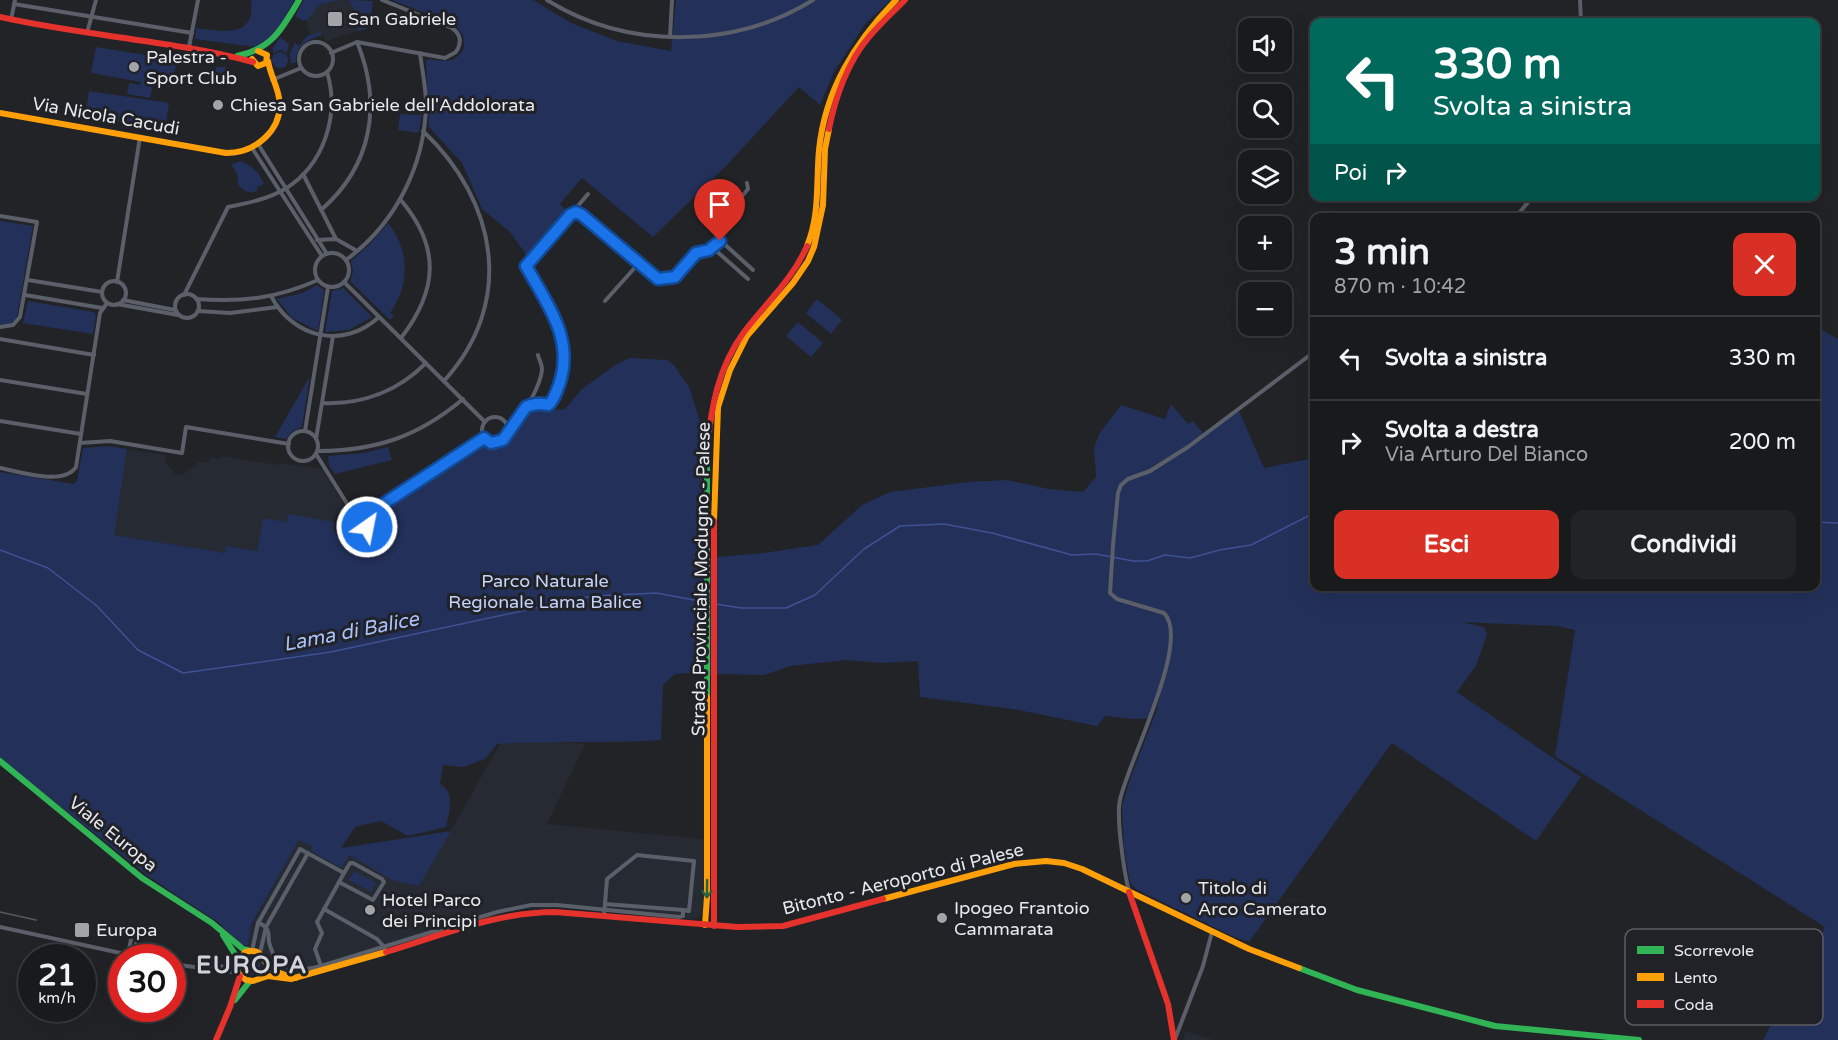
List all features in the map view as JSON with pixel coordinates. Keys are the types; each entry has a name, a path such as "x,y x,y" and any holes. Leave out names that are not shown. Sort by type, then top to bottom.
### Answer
{"main road":[{"name":"Strada Provinciale Modugno - Palese","path":"705,925 710,663 710,549 706,452 711,407 731,351 754,319 788,281 808,247 818,206 819,150 828,101 838,76 862,37 896,0"},
{"name":"Strada Provinciale Modugno - Palese","path":"710,549 718,407 723,387 737,352 747,336 793,283 808,261 821,218 825,149 830,123 844,78 869,37 905,0"},
{"path":"0,19 189,47 234,56 260,66 268,59 276,35 297,2"},
{"path":"253,62 256,52 276,35"},
{"path":"234,56 256,52 266,53 278,96 279,112 270,132 255,146"},
{"name":"Via Nicola Cacudi","path":"0,113 226,153 244,152 255,146"},
{"name":"Strada Provinciale Modugno - Palese","path":"710,663 714,926"},
{"name":"Viale Europa","path":"0,761 142,878 212,923 242,948 251,951"},
{"name":"Bitonto - Aeroporto di Palese","path":"263,976 296,978 499,917 536,911 604,913 714,926 758,928 783,926 1014,864 1053,860 1068,863 1250,949 1357,990 1495,1026 1639,1040"},
{"path":"1129,892 1168,1004 1174,1040"},
{"name":"Viale Europa","path":"212,923 224,936 237,961"},
{"path":"216,1040 230,1007 239,974 237,961 241,955 251,951 260,953 267,965 278,972 296,978"},
{"path":"239,974 250,981 257,980 263,976 267,965"},
{"path":"230,1007 250,981"}],"street":[{"path":"87,33 96,0"},
{"path":"189,47 198,0"},
{"path":"331,53 357,42 445,58 452,56 459,47 459,36 452,28 382,0"},
{"path":"547,0 587,20 612,28 670,37 706,36 748,28 773,20 813,0"},
{"path":"670,37 672,0"},
{"path":"1580,0 1581,18"},
{"path":"11,20 14,2 91,18 192,33"},
{"path":"184,295 228,207 252,202 286,189 303,174 320,151 330,123 332,101 327,72 333,61 325,45 315,42 302,49 299,63 301,68 313,76 327,72"},
{"path":"321,210 339,192 352,173 368,136 371,113 370,85 357,42"},
{"path":"346,260 357,252 382,225 400,199 416,164 426,103 420,53"},
{"path":"272,80 301,68"},
{"path":"423,131 448,158 473,197 483,223 489,255 488,291 477,330 466,353 444,381"},
{"path":"117,282 140,137"},
{"path":"255,146 286,189 327,254"},
{"path":"255,146 280,191 322,256"},
{"path":"303,174 336,239 357,252"},
{"path":"570,215 576,212 582,215 658,279 666,279 675,277 696,253 713,248 720,241 722,220 748,189 747,183"},
{"path":"526,407 539,403 548,405 551,403 561,380 563,357 562,338 556,318 526,266 588,194"},
{"path":"400,199 422,230 429,257 430,276 425,298 415,320 401,338"},
{"path":"1519,213 1529,201"},
{"path":"0,216 37,222 21,317 13,325 0,327"},
{"path":"318,240 336,239"},
{"path":"720,241 753,270"},
{"path":"713,248 748,279"},
{"path":"327,254 337,254 346,260 349,270 344,282 335,287 328,287 318,280 315,267 322,256 327,254"},
{"path":"605,301 639,263"},
{"path":"28,280 102,292"},
{"path":"175,310 177,299 184,295 191,295 196,299 248,301 298,289 318,280"},
{"path":"123,300 125,289 117,282 106,283 102,297 107,303 190,318 198,310"},
{"path":"344,282 485,422"},
{"path":"305,432 328,287"},
{"path":"25,295 102,308"},
{"path":"271,296 277,307 299,327 321,336 356,332 380,317"},
{"path":"196,299 198,310"},
{"path":"116,304 123,300 175,310 179,315"},
{"path":"0,468 55,477 67,476 76,467 102,308 107,303"},
{"path":"198,310 230,313 277,307"},
{"path":"333,336 316,439 317,453 351,510"},
{"path":"0,339 94,355"},
{"path":"484,438 496,443 503,440 514,428 540,376 542,367 538,355"},
{"path":"1129,892 1122,848 1119,801 1151,717 1164,674 1171,626 1167,615 1161,611 1114,598 1110,593 1119,490 1125,481 1145,474 1188,447 1310,355"},
{"path":"322,403 344,403 384,392 409,379 426,363"},
{"path":"0,380 87,394"},
{"path":"316,439 310,433 294,434 289,444 291,455 298,460 309,460 317,453 359,449 401,438 430,424 463,399"},
{"path":"484,438 482,431 485,422 494,418 501,419 507,425 507,433"},
{"path":"0,421 81,434"},
{"path":"80,443 110,441 182,453 186,427 289,444"},
{"path":"365,516 484,438"},
{"path":"351,510 365,516 367,522 366,531 359,537 349,538 342,533 339,524 342,515 351,510"},
{"path":"251,951 258,923 300,849 344,873"},
{"path":"260,953 266,927 308,853"},
{"path":"604,913 607,879 637,855 693,861 689,911 605,904"},
{"path":"321,966 315,949 322,933 317,922 324,909 339,882 344,873 350,863 353,862 384,882 373,900 339,882"},
{"path":"290,867 298,872"},
{"path":"258,923 266,927 273,953 282,964 288,968 300,970 385,950 483,916 531,906 557,905 604,913 679,917 683,916 683,910"},
{"path":"324,909 377,939 385,950"},
{"path":"483,916 499,917"},
{"path":"0,927 108,951"},
{"path":"446,928 459,929"},
{"path":"1174,1040 1199,975 1212,932"},
{"path":"130,944 131,939"},
{"path":"204,970 237,961"},
{"path":"321,966 351,963"},
{"path":"186,967 239,974"}],"shaded area":[{"path":"338,0 373,1 369,28 326,41 323,35 311,38 306,20 319,5"},
{"path":"127,449 166,455 165,461 175,474 182,475 196,465 197,461 209,463 210,457 219,459 220,456 323,469 345,507 338,513 334,522 288,515 287,522 257,551 227,546 225,553 113,535"},
{"path":"504,737 585,744 547,824 704,839 704,904 699,917 689,919 560,908 521,909 499,913 295,975 280,972 271,966 262,949 248,946 251,926 299,840 313,847 311,851 341,868 349,854 393,879 419,886"},
{"path":"1185,1031 1214,1040 1183,1040"}],"green space":[{"path":"251,0 294,0 273,35 261,45 255,47 195,39 196,28 226,31 243,27 251,13"},
{"path":"304,0 338,0 319,5 308,19 303,21 295,16"},
{"path":"349,0 373,1 369,28 358,31 355,19 358,18"},
{"path":"392,0 533,0 571,23 617,41 671,51 676,0 891,0 865,24 834,72 820,105 799,87 727,165 653,237 582,178 560,204 566,210 528,257 510,232 482,209 462,163 429,127 426,61 454,59 464,47 463,35 455,25"},
{"path":"321,32 322,35 303,44 296,57 296,63 291,63 290,53 295,43 299,46 307,36"},
{"path":"280,37 289,44 287,53 281,50 273,53 273,48"},
{"name":"Palestra - Sport Club","path":"96,47 177,60 172,87 153,84 150,98 127,94 129,83 140,85 141,82 91,73"},
{"path":"280,52 286,54 288,60 286,66 280,68 274,66 272,60 274,54"},
{"path":"216,67 226,67 225,84 215,84"},
{"path":"89,91 169,103 165,130 85,116"},
{"path":"400,114 422,115 419,133 398,130"},
{"path":"240,161 255,169 260,175 264,184 257,187 257,191 246,191 238,184 237,173 231,165"},
{"path":"0,221 33,226 17,317 8,324 0,325"},
{"path":"388,223 400,245 405,268 401,291 390,313 394,316 390,320 350,281 353,272 351,261"},
{"path":"317,285 324,290 318,331 292,318 277,299 302,293"},
{"path":"343,288 372,317 349,330 325,332 332,291"},
{"path":"817,299 842,320 831,334 806,313"},
{"path":"28,301 94,312 96,316 93,334 23,323"},
{"path":"798,322 823,343 811,357 786,336"},
{"name":"Parco Naturale Regionale Lama Balice","path":"1820,329 1838,339 1838,1040 1763,1040 1772,1025 1823,1025 1823,932 1825,927 1555,756 1575,630 1558,626 1461,622 1484,627 1487,634 1476,666 1457,692 1581,777 1536,841 1392,743 1249,942 1152,897 1136,889 1130,883 1124,848 1122,806 1156,712 1170,654 1152,718 1105,716 1097,726 1013,709 920,697 918,661 882,663 846,660 791,666 764,675 675,674 663,685 661,740 497,744 485,759 463,767 443,765 440,784 448,792 450,798 446,827 408,836 381,821 355,827 341,848 451,831 419,886 392,880 350,855 341,868 311,851 313,847 299,840 251,925 248,945 241,945 219,923 149,877 0,758 0,472 74,484 77,480 83,448 109,446 127,449 114,535 225,553 226,546 257,551 263,518 286,522 288,514 334,522 337,536 350,540 361,538 368,531 371,517 484,444 492,447 506,443 512,438 530,410 565,409 582,389 617,364 630,358 667,360 674,365 689,387 702,427 702,513 705,558 818,545 862,505 890,492 968,482 1007,480 1049,489 1083,492 1096,477 1094,448 1099,434 1121,405 1165,419 1171,404 1188,424 1193,421 1205,435 1239,411 1264,468 1310,459 1310,591 1820,591"},
{"path":"310,376 302,427 293,431 286,439 275,437"},
{"path":"388,447 392,460 335,474 329,466 328,456 363,453"},
{"path":"354,871 376,883 371,892 349,880"},
{"path":"252,957 258,960 261,966 258,972 252,975 246,972 243,966 246,960"}],"waterway":[{"name":"Lama di Balice","path":"716,604 741,608 786,608 815,595 864,549 900,526 944,524 992,533 1072,555 1096,554 1133,561 1147,561 1165,555 1190,558 1251,545 1310,515"},
{"name":"Lama di Balice","path":"1820,522 1838,523"},
{"name":"Lama di Balice","path":"0,550 48,568 97,606 138,650 183,673 331,652 592,596 656,593 705,602"}],"railway":[{"path":"0,912 36,920"}],"traffic: fast":[{"path":"237,56 249,53 268,43 281,29 299,0"},
{"path":"707,450 707,697"},
{"path":"0,761 142,878 212,923 243,949 248,950"},
{"path":"223,935 238,959"},
{"path":"1299,968 1357,990 1495,1026 1639,1040"},
{"path":"235,1000 250,981"}],"traffic: slow":[{"path":"807,246 814,222 822,128 835,87 855,50 896,0"},
{"path":"252,59 258,66 266,63 267,55 258,51"},
{"path":"0,113 226,153 237,152 265,138 277,120 279,98 268,61"},
{"path":"714,521 718,407 730,370 747,336 793,283 808,261 814,247 823,205 825,149 829,129"},
{"path":"705,925 707,697"},
{"path":"883,899 1014,864 1046,861 1064,863 1082,869 1249,949 1299,968"},
{"path":"296,978 293,977 290,976 281,974 272,969 256,951 245,952 237,963 238,973 246,980 253,981 268,976 291,979 386,952"}],"traffic: jam":[{"path":"829,129 839,93 855,57 873,32 905,0"},
{"path":"0,17 190,48 253,62"},
{"path":"707,450 717,388 728,359 744,332 794,269 807,246"},
{"path":"714,521 714,926"},
{"path":"1129,892 1168,1004 1174,1040"},
{"path":"386,952 491,920 533,913 555,912 737,927 783,926 883,899"},
{"path":"216,1040 240,976"}],"place":[{"name":"San Gabriele","path":"335,19"},
{"name":"Palestra - Sport Club","path":"134,67"},
{"name":"Chiesa San Gabriele dell'Addolorata","path":"218,105"},
{"name":"Titolo di Arco Camerato","path":"1186,898"},
{"name":"Hotel Parco dei Principi","path":"370,910"},
{"name":"Ipogeo Frantoio Cammarata","path":"942,918"},
{"name":"Europa","path":"82,930"}],"district":[{"name":"EUROPA","path":"252,965"}],"route":[{"path":"367,527 365,516 484,438 491,443 503,440 514,428 526,407 539,403 548,405 551,403 561,380 562,338 556,318 526,266 570,215 576,212 582,215 658,279 675,277 696,253 709,250 720,241"}]}
